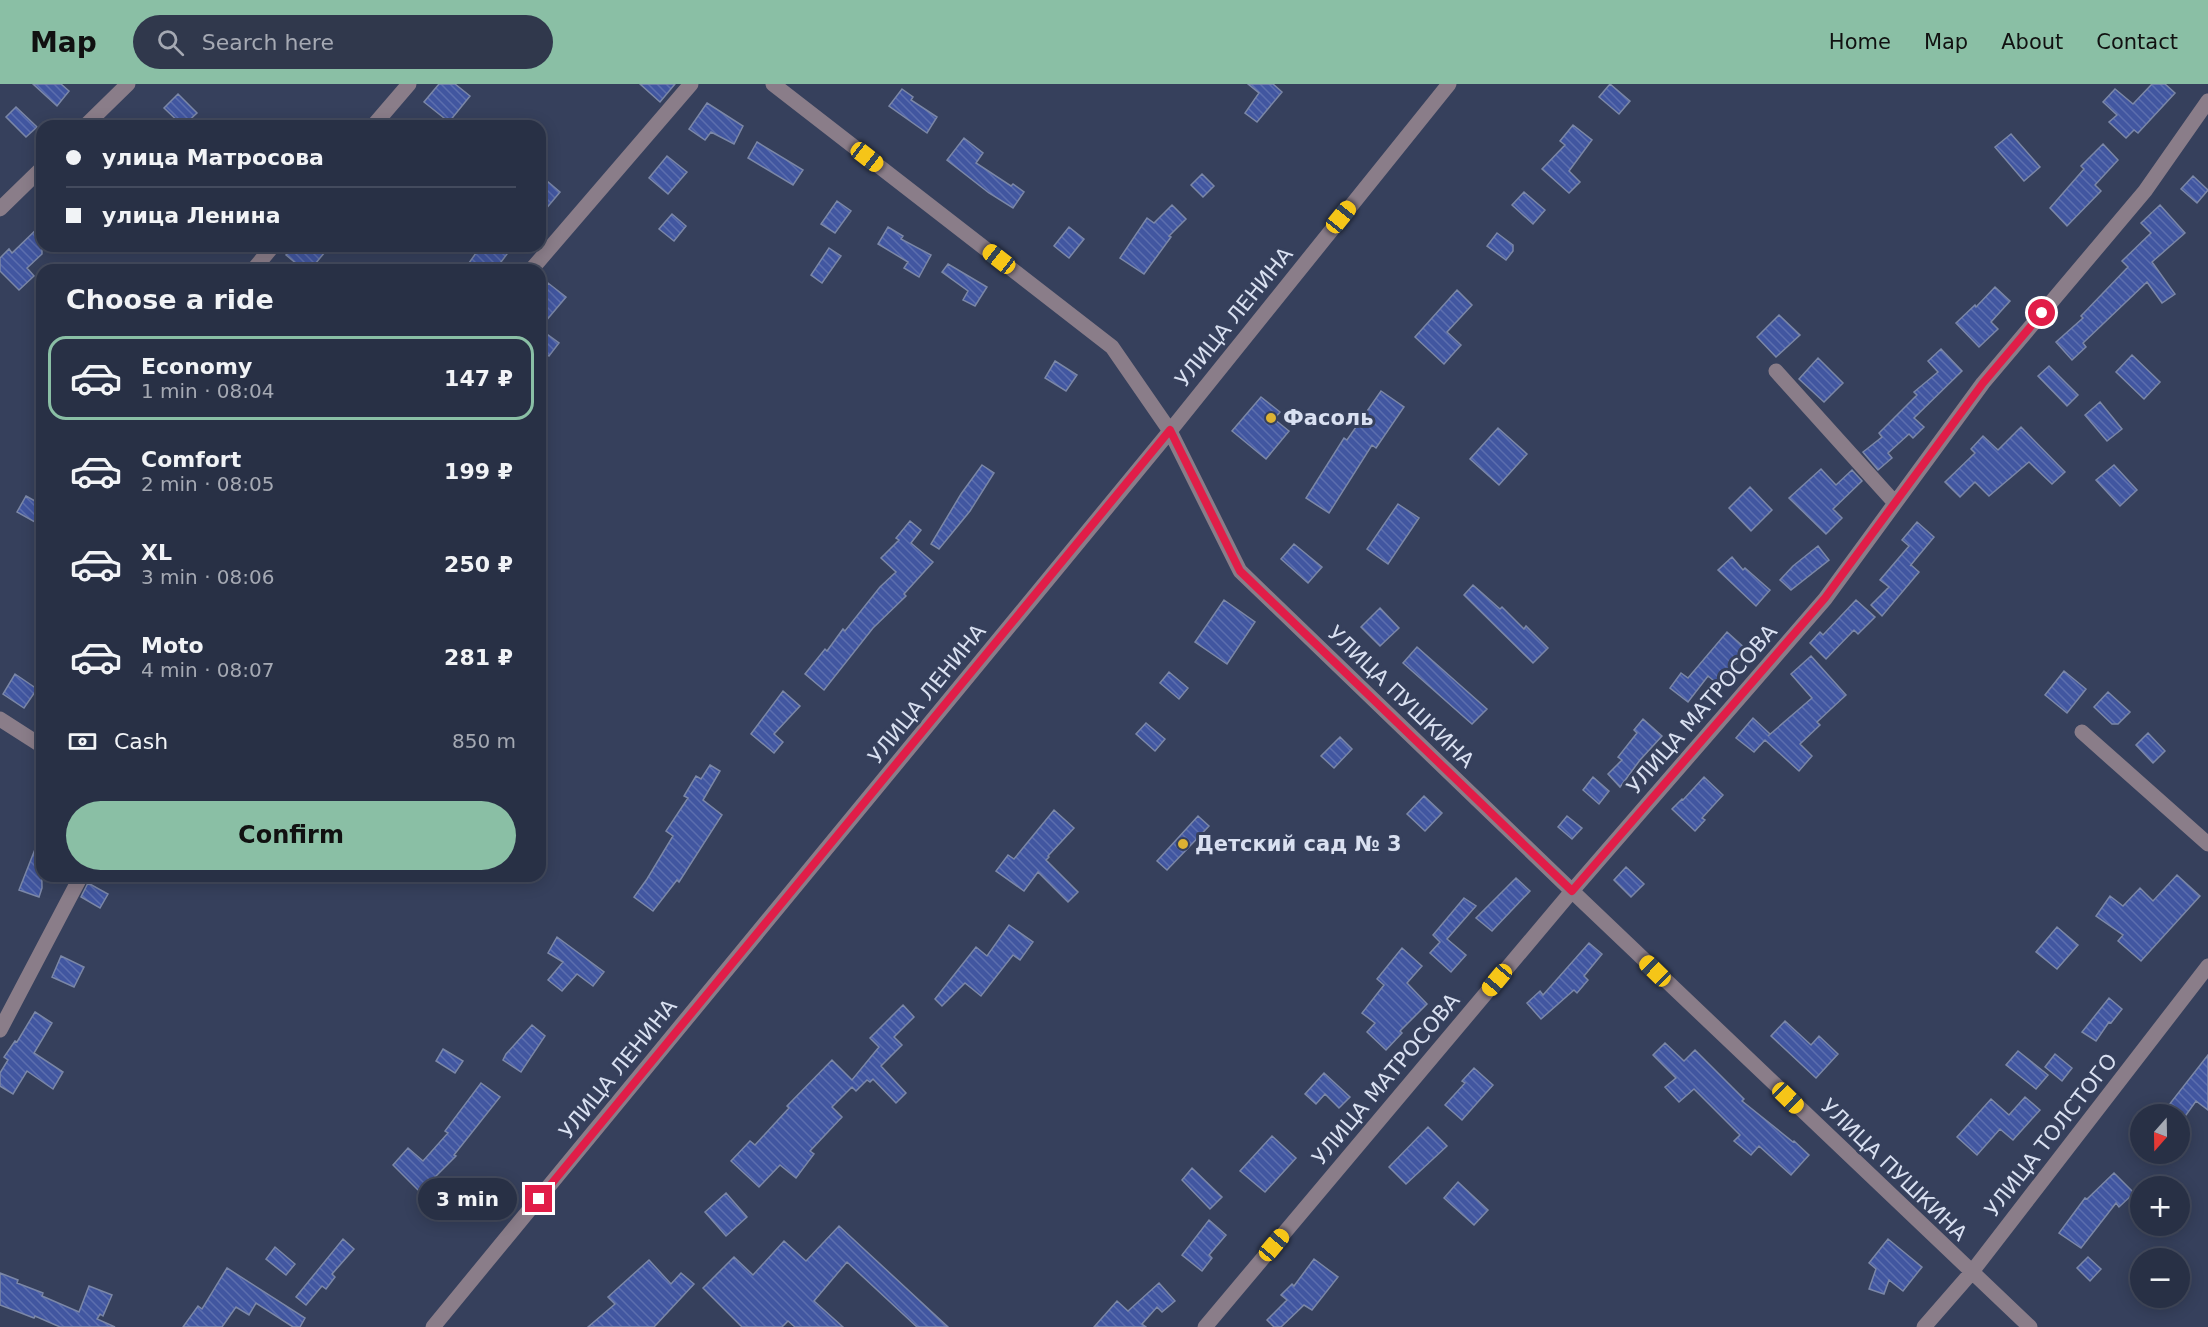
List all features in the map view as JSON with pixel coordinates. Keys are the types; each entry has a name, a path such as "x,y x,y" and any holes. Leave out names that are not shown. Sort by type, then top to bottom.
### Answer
{"street":[{"path":"91,120 128,84"},
{"path":"379,120 409,84"},
{"path":"536,264 691,84"},
{"name":"УЛИЦА ПУШКИНА","path":"772,84 1112,347 1170,430 1240,571 2030,1327"},
{"name":"УЛИЦА ЛЕНИНА","path":"433,1327 1170,430 1449,84"},
{"name":"УЛИЦА МАТРОСОВА","path":"1205,1327 1572,891 1825,598 1983,383 2145,191 2208,101"},
{"path":"0,209 36,174"},
{"path":"258,264 268,252"},
{"path":"1776,371 1895,503"},
{"path":"0,719 36,742"},
{"path":"2082,732 2208,844"},
{"path":"0,1030 78,882"},
{"name":"УЛИЦА ТОЛСТОГО","path":"1924,1327 1971,1273 2208,966"}],"building":[{"path":"33,84 61,84 69,91 57,106"},
{"path":"439,84 455,84 470,96 451,120 446,120 424,102"},
{"path":"640,84 675,84 660,102"},
{"path":"1248,84 1273,84 1282,92 1257,122 1245,113 1259,93"},
{"path":"1610,84 1630,101 1619,114 1599,97"},
{"path":"2152,84 2165,84 2175,93 2138,133 2134,130 2126,138 2109,122 2117,115 2103,102 2115,89 2133,104"},
{"path":"902,89 913,97 911,100 937,117 927,133 889,106"},
{"path":"178,94 197,113 189,120 177,120 164,108"},
{"path":"707,103 743,126 734,144 711,132 705,140 689,129"},
{"path":"16,107 36,128 26,137 6,117"},
{"path":"1573,125 1592,140 1569,171 1580,182 1569,193 1542,169 1565,145 1560,141"},
{"path":"2011,134 2040,167 2024,181 1995,147"},
{"path":"964,138 983,153 976,163 1024,192 1013,208 989,193 947,160"},
{"path":"757,142 803,170 793,185 748,158"},
{"path":"2103,144 2118,160 2095,185 2101,191 2067,226 2050,208 2084,169 2081,166"},
{"path":"667,156 687,172 668,194 649,178"},
{"path":"1202,174 1214,186 1203,197 1191,185"},
{"path":"2193,176 2208,190 2197,203 2181,189"},
{"path":"546,180 560,192 546,209"},
{"path":"1524,192 1545,210 1533,224 1512,205"},
{"path":"837,201 851,211 835,233 821,224"},
{"path":"1172,205 1186,219 1169,236 1171,237 1144,274 1120,258 1147,218 1154,223"},
{"path":"2160,205 2185,233 2152,262 2175,294 2162,303 2147,282 2083,343 2086,347 2072,360 2056,342 2083,318 2081,316 2128,267 2122,261 2151,233 2141,223"},
{"path":"672,214 686,226 674,241 659,229"},
{"path":"888,227 903,236 901,239 931,255 919,277 904,268 908,262 878,244"},
{"path":"1069,227 1084,239 1069,258 1054,246"},
{"path":"36,230 36,252 42,252 42,254 27,268 34,276 19,290 0,271 0,258 9,249 12,253"},
{"path":"1497,233 1513,245 1513,251 1506,260 1487,246"},
{"path":"829,248 841,256 822,283 811,275"},
{"path":"289,252 325,252 315,264 297,264 286,255"},
{"path":"477,252 508,252 500,264 468,264"},
{"path":"948,264 987,287 975,306 963,300 968,291 942,272"},
{"path":"548,283 566,297 546,321 546,286"},
{"path":"1995,287 2010,301 1991,322 1998,329 1979,347 1956,323 1975,305 1976,307"},
{"path":"1457,290 1472,305 1447,332 1461,345 1444,364 1415,337"},
{"path":"1779,315 1800,335 1776,357 1757,337"},
{"path":"546,333 559,343 549,356 546,354"},
{"path":"1941,349 1962,371 1914,418 1924,427 1913,438 1909,434 1888,453 1892,458 1878,470 1863,452 1882,437 1879,433 1917,395 1914,392 1938,372 1928,361"},
{"path":"2132,355 2160,382 2144,399 2116,372"},
{"path":"1818,358 1843,383 1824,402 1799,379"},
{"path":"1055,361 1077,375 1066,391 1045,378"},
{"path":"2049,366 2078,395 2067,406 2038,376"},
{"path":"1381,391 1404,407 1376,448 1372,445 1329,513 1306,498 1344,438 1347,440"},
{"path":"1261,397 1280,412 1274,419 1289,431 1266,459 1232,431"},
{"path":"2100,402 2122,429 2107,441 2085,415"},
{"path":"2021,427 2065,472 2052,484 2029,462 1989,496 1975,482 1960,497 1945,482 1975,453 1971,449 1983,436 1998,450"},
{"path":"1498,428 1527,454 1499,485 1470,459"},
{"path":"982,465 994,473 970,511 939,549 931,544 961,494"},
{"path":"2114,465 2137,490 2120,506 2096,480"},
{"path":"1821,469 1836,485 1852,470 1862,481 1833,509 1842,518 1826,534 1789,498"},
{"path":"1750,487 1772,510 1751,531 1729,508"},
{"path":"26,496 36,502 36,523 17,512"},
{"path":"1398,504 1419,518 1388,564 1367,549"},
{"path":"910,521 921,530 911,543 933,562 904,594 906,596 873,628 824,690 805,674 825,649 827,651 843,629 845,631 880,587 896,572 881,558 899,540 896,538"},
{"path":"1917,522 1934,537 1910,566 1919,572 1882,616 1871,605 1889,587 1880,580 1909,546 1902,540"},
{"path":"1294,544 1322,567 1308,583 1281,559"},
{"path":"1818,546 1829,560 1791,590 1780,580"},
{"path":"1732,557 1743,570 1745,568 1770,590 1756,606 1718,570"},
{"path":"1473,585 1500,609 1502,607 1524,629 1526,626 1548,648 1533,663 1464,595"},
{"path":"1224,600 1255,622 1227,664 1195,642"},
{"path":"1856,600 1875,617 1858,634 1854,630 1826,659 1810,643 1820,632 1823,635"},
{"path":"1380,608 1399,628 1380,646 1361,627"},
{"path":"1727,632 1747,650 1718,684 1708,676 1688,702 1670,688 1681,673 1688,678"},
{"path":"1417,647 1487,709 1472,724 1403,663"},
{"path":"1811,656 1846,695 1817,722 1820,725 1800,744 1812,756 1799,771 1765,740 1754,752 1736,738 1753,718 1770,734 1768,736 1812,698 1791,674"},
{"path":"2064,671 2086,689 2067,713 2045,695"},
{"path":"1169,672 1188,688 1179,699 1160,683"},
{"path":"15,674 36,688 24,708 3,694"},
{"path":"783,691 800,706 774,734 783,742 774,753 751,734"},
{"path":"2108,692 2130,712 2118,724 2112,724 2094,707"},
{"path":"1643,719 1662,736 1620,787 1608,774 1622,760 1618,757 1637,733 1634,730"},
{"path":"1146,723 1165,739 1155,751 1136,734"},
{"path":"2148,733 2165,751 2153,763 2136,745"},
{"path":"1340,737 1352,749 1334,768 1321,756"},
{"path":"710,765 720,771 703,800 722,815 679,882 677,880 653,911 634,897 673,836 666,831 688,798 684,796 696,776 701,779"},
{"path":"1593,777 1609,791 1599,804 1583,790"},
{"path":"1704,777 1723,795 1702,818 1705,820 1695,831 1672,809"},
{"path":"1424,796 1442,813 1425,831 1407,814"},
{"path":"1054,810 1074,828 1046,860 1078,892 1068,902 1038,872 1024,891 996,871 1008,855 1014,859"},
{"name":"Детский сад № 3","path":"1198,816 1209,826 1167,870 1157,861"},
{"path":"1567,816 1582,828 1572,839 1558,827"},
{"path":"36,847 36,882 42,882 39,897 19,890"},
{"path":"1626,867 1644,884 1631,897 1614,880"},
{"path":"2177,875 2200,896 2141,961 2118,941 2123,935 2096,916 2110,896 2123,906 2140,888 2153,901"},
{"path":"1516,878 1530,891 1492,931 1476,918"},
{"path":"88,883 108,894 100,908 81,897"},
{"path":"1464,898 1476,906 1447,939 1466,955 1451,972 1430,953 1440,942 1433,935"},
{"path":"1009,925 1033,942 1020,960 1013,955 981,996 965,983 942,1006 935,999 976,947 987,956"},
{"path":"2057,927 2078,945 2057,969 2036,952"},
{"path":"557,937 604,972 593,986 577,974 562,991 548,980 563,962 548,953"},
{"path":"1589,943 1602,954 1584,976 1588,980 1577,993 1574,990 1541,1019 1527,1003 1540,991 1543,995"},
{"path":"1402,948 1422,966 1407,983 1427,1004 1400,1031 1402,1033 1386,1050 1367,1032 1375,1023 1362,1013 1384,985 1377,979"},
{"path":"61,956 84,967 74,987 52,977"},
{"path":"2109,998 2122,1009 2111,1023 2109,1022 2096,1041 2082,1032"},
{"path":"903,1005 914,1017 894,1037 902,1045 881,1066 906,1093 896,1103 873,1079 870,1082 867,1080 856,1091 852,1087 832,1107 842,1117 810,1151 814,1154 796,1178 780,1165 759,1187 731,1161 750,1141 755,1145 789,1108 787,1106 832,1060 852,1080 879,1047 870,1038"},
{"path":"35,1012 52,1023 34,1053 63,1072 53,1089 27,1071 13,1094 0,1086 0,1073 8,1060 4,1057 15,1041 17,1042"},
{"path":"1785,1021 1811,1045 1819,1036 1838,1054 1816,1078 1771,1036"},
{"path":"532,1025 545,1036 521,1072 503,1060"},
{"path":"1665,1043 1684,1061 1695,1050 1744,1099 1742,1101 1809,1155 1791,1175 1759,1146 1751,1155 1734,1141 1740,1135 1694,1089 1679,1102 1665,1087 1676,1078 1653,1055"},
{"path":"443,1049 463,1061 455,1073 436,1061"},
{"path":"2018,1051 2048,1075 2036,1089 2006,1065"},
{"path":"2055,1054 2072,1068 2062,1081 2045,1067"},
{"path":"2208,1055 2208,1110 2196,1101 2190,1109 2190,1104 2170,1104"},
{"path":"1474,1068 1493,1085 1462,1120 1445,1105 1465,1083 1462,1081"},
{"path":"1324,1073 1350,1097 1339,1108 1325,1094 1316,1104 1305,1094"},
{"path":"481,1083 500,1097 454,1155 456,1156 420,1192 393,1165 408,1148 423,1161 448,1133 445,1131"},
{"path":"2025,1097 2040,1110 2013,1140 2000,1129 1977,1155 1957,1137 1991,1099 2009,1115"},
{"path":"1428,1127 1447,1146 1406,1184 1389,1167"},
{"path":"1272,1136 1296,1158 1265,1192 1240,1171"},
{"path":"1192,1168 1222,1197 1210,1209 1182,1180"},
{"path":"2114,1173 2130,1189 2130,1197 2119,1207 2116,1203 2081,1248 2059,1233 2085,1198 2087,1199"},
{"path":"1458,1182 1488,1210 1474,1225 1444,1198"},
{"path":"726,1193 747,1217 726,1236 705,1212"},
{"path":"1209,1220 1226,1235 1209,1255 1212,1258 1202,1271 1182,1255"},
{"path":"839,1226 948,1327 917,1327 847,1262 814,1301 843,1327 795,1327 788,1321 782,1327 742,1327 703,1288 734,1257 753,1275 784,1241 806,1261"},
{"path":"343,1239 354,1249 332,1274 335,1277 326,1289 322,1286 306,1305 296,1297"},
{"path":"1888,1239 1922,1267 1903,1291 1889,1280 1884,1294 1869,1289 1876,1269 1869,1263"},
{"path":"275,1247 295,1264 286,1275 266,1259"},
{"path":"2088,1257 2101,1269 2090,1281 2077,1268"},
{"path":"1314,1259 1338,1277 1312,1310 1304,1305 1281,1327 1274,1327 1267,1320 1287,1300 1281,1295 1292,1284 1294,1286"},
{"path":"649,1260 671,1284 681,1273 694,1284 654,1327 588,1327 615,1304 608,1297"},
{"path":"227,1268 305,1318 300,1327 293,1327 256,1303 249,1315 236,1307 222,1327 183,1327 198,1306 202,1309"},
{"path":"0,1273 18,1280 17,1283 43,1293 42,1296 79,1312 89,1286 112,1295 103,1316 100,1314 97,1319 115,1327 60,1327 0,1305"},
{"path":"1159,1283 1175,1301 1162,1312 1157,1307 1142,1324 1146,1327 1094,1327 1117,1301 1128,1311"}],"place":[{"name":"Фасоль","path":"1271,418"},
{"name":"Детский сад № 3","path":"1183,844"}],"route":[{"path":"539,1199 1170,430 1240,571 1572,891 1825,598 1983,383 2042,313"}]}
